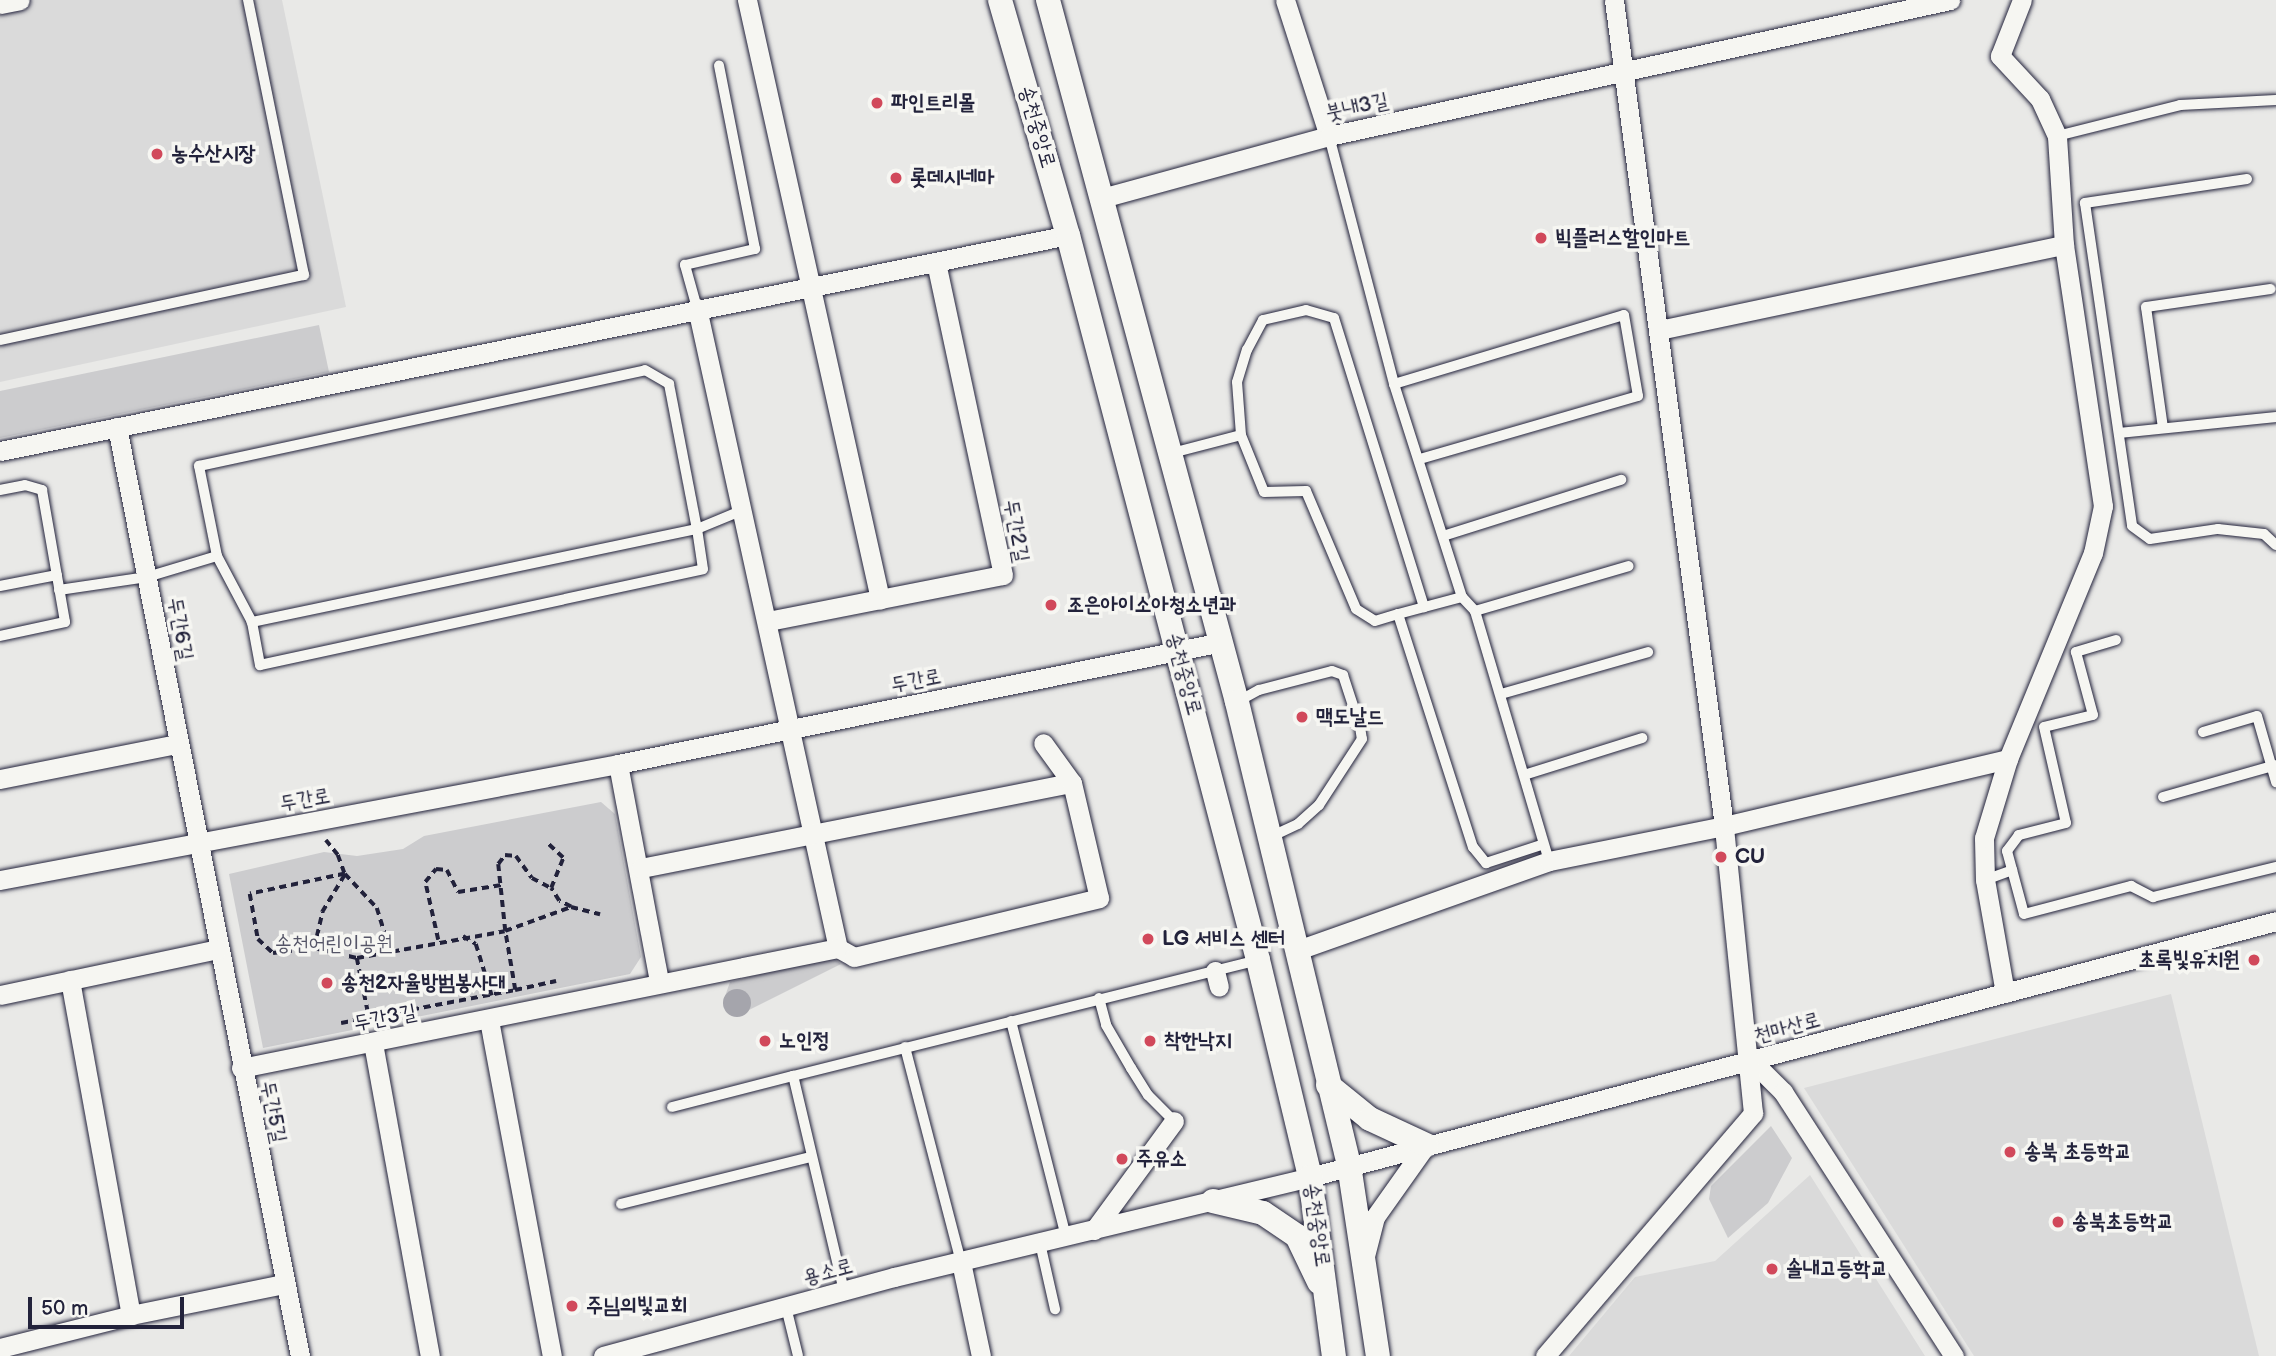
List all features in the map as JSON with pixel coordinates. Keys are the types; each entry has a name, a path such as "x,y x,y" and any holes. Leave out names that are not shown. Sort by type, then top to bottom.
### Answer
{"street":[{"path":"747,0 880,599"},
{"name":"송천중앙로","path":"1000,0 1068,235 1258,960 1310,1177 1334,1356"},
{"name":"송천중앙로","path":"1048,0 1172,453 1270,837 1295,951 1349,1165 1378,1356"},
{"path":"1286,0 1329,136"},
{"path":"1545,1356 1753,1113 1752,1061 1724,826 1614,0"},
{"name":"붓내3길","path":"1102,198 1329,136 1624,74 1922,3 1950,0"},
{"path":"2005,993 1985,880 1984,838 2008,759 2093,553 2103,506 2064,245 2057,136 2040,99 2000,56 2022,0"},
{"path":"0,450 1068,235"},
{"path":"1659,330 2064,245"},
{"name":"두간2길","path":"768,621 1003,575 936,263"},
{"path":"697,308 816,835 838,948"},
{"name":"두간6길","path":"117,427 197,840"},
{"name":"두간로","path":"0,880 197,840 618,764 1222,642"},
{"path":"641,868 1072,783 1043,743"},
{"path":"0,779 177,744"},
{"path":"1295,951 1545,853 1724,826 2008,759"},
{"path":"618,764 641,868 660,982"},
{"name":"두간3길","path":"242,1069 838,948 854,957 1099,898 1072,783"},
{"name":"두간5길","path":"197,840 283,1284 300,1356"},
{"name":"천마산로","path":"1310,1177 2276,921"},
{"path":"0,995 218,949"},
{"path":"70,980 131,1314"},
{"path":"489,1020 552,1356"},
{"path":"373,1043 430,1356"},
{"path":"1752,1061 1783,1092 1954,1356"},
{"path":"1328,1085 1370,1119 1426,1145 1375,1217 1363,1261"},
{"path":"1094,1230 1174,1121"},
{"name":"용소로","path":"603,1356 844,1291 1310,1177"},
{"path":"1213,1201 1263,1213 1297,1236 1328,1300"},
{"path":"961,1262 981,1356"},
{"path":"0,1348 131,1314 283,1284"}],"lane":[{"path":"0,340 304,275 248,0"},
{"path":"697,308 685,265 755,249 719,65"},
{"path":"2057,136 2180,105 2276,100"},
{"path":"1329,136 1394,384 1462,597 1475,611 1545,853 1486,863 1473,847 1398,614"},
{"path":"2247,179 2085,203 2132,526 2150,539 2218,528 2264,534 2276,545"},
{"path":"2163,428 2146,307 2270,289"},
{"path":"1424,607 1334,318 1306,310 1263,320 1247,350 1237,383 1241,435 1264,492 1306,491 1356,609 1375,621 1462,597"},
{"path":"1394,384 1624,315 1638,396 1420,459"},
{"path":"645,370 669,384 703,569 260,665 251,622 217,556 199,466 645,370"},
{"path":"2119,433 2276,417"},
{"path":"1172,453 1241,435"},
{"path":"1443,536 1621,480"},
{"path":"0,490 25,485 42,490 65,622 0,636"},
{"path":"251,622 697,529 743,510"},
{"path":"59,590 147,577 217,556"},
{"path":"1475,611 1629,566"},
{"path":"0,586 57,575"},
{"path":"2116,640 2076,652 2093,715 2044,727 2066,823 2019,835 2007,850 2024,914 2131,886 2153,897 2276,867"},
{"path":"1501,694 1648,652"},
{"path":"1237,702 1259,690 1332,671 1343,676 1360,727 1362,739 1319,805 1298,824 1270,837"},
{"path":"2203,732 2257,716 2274,766 2276,782"},
{"path":"1524,775 1642,738"},
{"path":"2163,797 2274,766"},
{"path":"1985,880 2012,870"},
{"path":"672,1107 1099,998 1217,979 1258,960"},
{"path":"1099,998 1106,1025 1131,1068 1148,1095 1174,1121"},
{"path":"1011,1020 1066,1237"},
{"path":"905,1046 961,1262"},
{"path":"793,1076 844,1291"},
{"path":"621,1204 811,1157"},
{"path":"1040,1243 1055,1309"},
{"path":"786,1307 798,1356"}],"path":[{"path":"548,844 563,858 551,888"},
{"path":"338,855 345,874 377,908 390,950"},
{"path":"515,990 498,864 505,855 516,856 532,878 551,888 559,901 600,914"},
{"path":"438,940 425,882 436,869 447,870 458,892 501,885"},
{"path":"345,874 250,894 258,939 273,953 314,948 357,958 463,935 505,931 571,907"},
{"path":"314,948 322,912 345,874"},
{"path":"463,935 476,944 491,995"},
{"path":"357,958 369,1018"},
{"path":"341,1023 556,981"}],"shaded area":[{"name":"농수산시장","path":"0,0 282,0 346,307 0,382"},
{"path":"737,989 747,993 751,1003 747,1013 737,1017 727,1013 723,1003 727,993"},
{"name":"송북초등학교","path":"2171,994 2259,1356 1974,1356 1804,1088"},
{"name":"솔내고등학교","path":"1810,1175 1925,1356 1569,1356 1635,1277 1715,1261"}],"green space":[{"path":"319,325 329,372 0,438 0,391"},
{"name":"송천어린이공원","path":"601,802 615,814 641,957 630,974 263,1048 229,874 324,852 357,856 403,849 424,836"},
{"path":"830,956 841,964 737,1016 726,1011 723,1002 730,982"},
{"path":"1771,1126 1792,1158 1768,1203 1728,1238 1709,1199 1711,1186"}],"place":[{"name":"파인트리몰","path":"877,103"},
{"name":"농수산시장","path":"157,154"},
{"name":"롯데시네마","path":"896,178"},
{"name":"빅플러스할인마트","path":"1541,238"},
{"name":"조은아이소아청소년과","path":"1051,605"},
{"name":"맥도날드","path":"1302,717"},
{"name":"CU","path":"1721,857"},
{"name":"LG 서비스 센터","path":"1148,939"},
{"name":"초록빛유치원","path":"2254,960"},
{"name":"송천2자율방범봉사대","path":"327,983"},
{"name":"노인정","path":"765,1041"},
{"name":"착한낙지","path":"1150,1041"},
{"name":"송북 초등학교","path":"2010,1152"},
{"name":"주유소","path":"1122,1159"},
{"name":"송북초등학교","path":"2058,1222"},
{"name":"솔내고등학교","path":"1772,1269"},
{"name":"주님의빛교회","path":"572,1306"}]}
